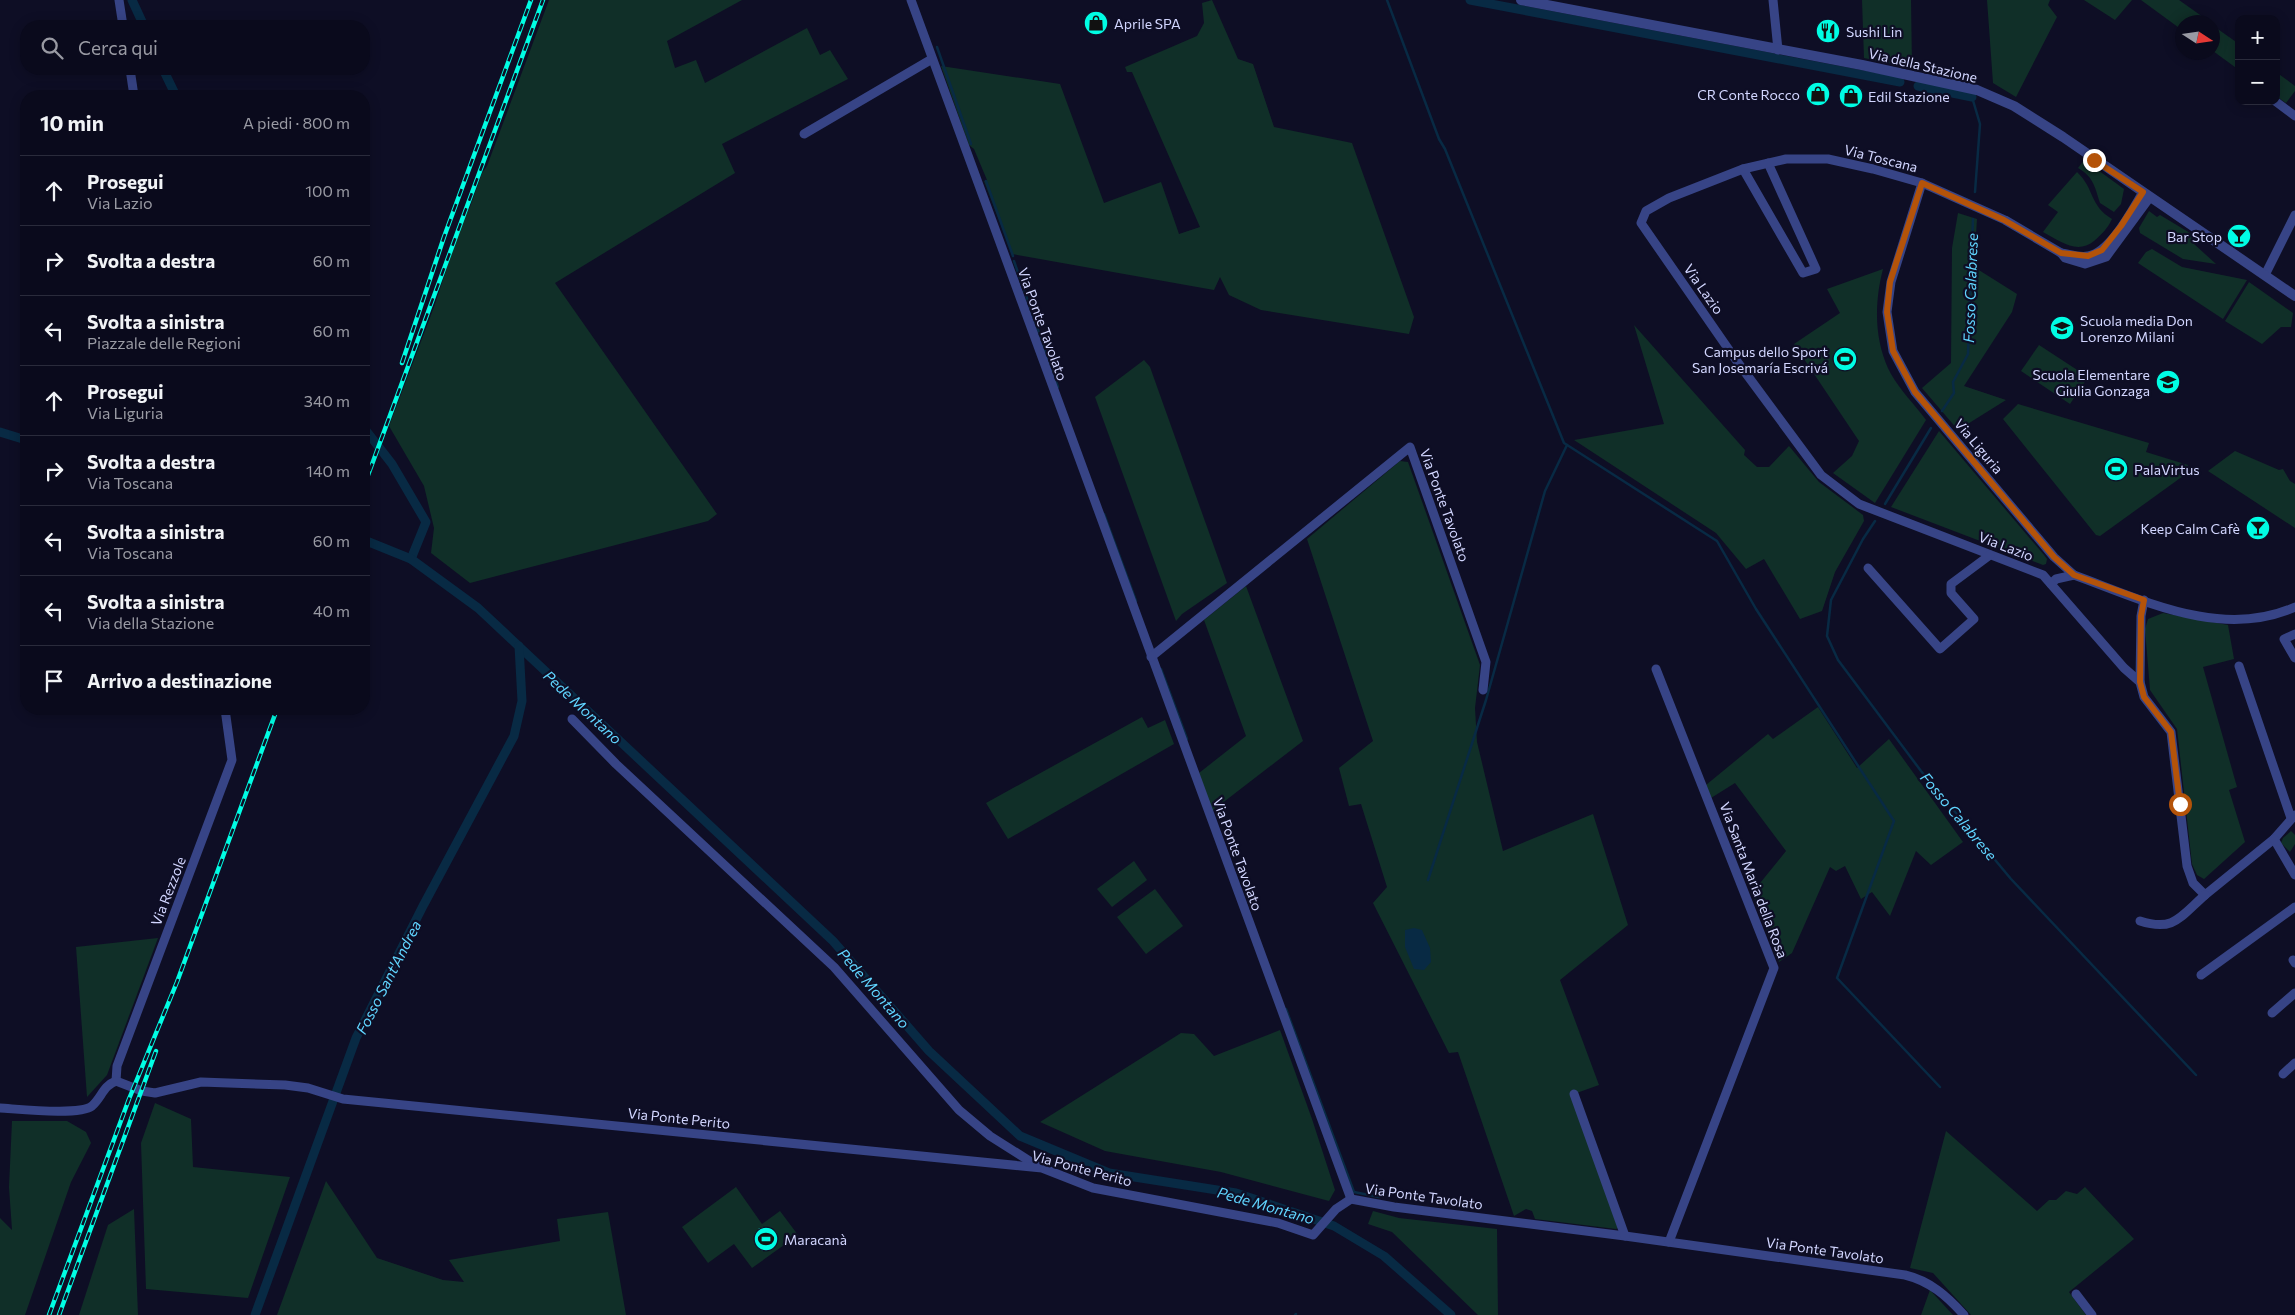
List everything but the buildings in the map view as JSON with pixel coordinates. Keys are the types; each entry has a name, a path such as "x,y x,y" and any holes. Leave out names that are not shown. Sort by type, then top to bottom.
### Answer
{"street":[{"path":"119,0 122,20"},
{"name":"Via Ponte Tavolato","path":"911,0 1351,1199 1394,1207 1669,1242 1921,1279 1947,1297 1964,1315"},
{"name":"Via della Stazione","path":"1520,0 1862,65 1977,90 2014,106 2063,137 2295,296"},
{"path":"1773,0 1778,50"},
{"path":"804,134 932,58"},
{"path":"131,75 133,90"},
{"path":"2280,105 2295,116"},
{"name":"Via Toscana","path":"1641,223 1646,210 1669,198 1744,169 1786,159 1828,159 1922,183 2004,220 2061,253 2065,258 2085,264 2106,257 2147,194"},
{"path":"1744,169 1803,273 1816,269 1768,163"},
{"name":"Via Liguria","path":"1922,183 1890,282 1887,312 1893,351 1915,392 2054,557 2071,572"},
{"path":"2265,275 2295,215"},
{"name":"Via Lazio","path":"1641,223 1736,360 1821,476 1859,504 2043,575 2053,581 2124,668 2140,682 2144,697 2171,732 2187,866 2192,883 2205,895"},
{"name":"Via Ponte Tavolato","path":"1151,657 1410,447 1486,662 1483,690"},
{"path":"1868,568 1940,649 1974,619 1951,593 1950,584 1990,554"},
{"path":"2053,581 2071,572 2166,608 2212,619 2257,617 2295,607"},
{"path":"2140,682 2141,616 2144,600"},
{"path":"2295,634 2284,639 2295,658"},
{"path":"2140,920 2155,926 2168,925 2274,839 2293,816 2239,666"},
{"name":"Via Santa Maria della Rosa","path":"1656,669 1774,968 1669,1242"},
{"name":"Via Rezzole","path":"116,1081 117,1066 232,760 226,715"},
{"path":"572,719 616,764 834,967 959,1110 990,1136 1042,1168"},
{"path":"2274,839 2295,875"},
{"path":"2201,975 2295,907"},
{"path":"2272,1013 2295,994"},
{"path":"2283,1074 2295,1063"},
{"path":"0,1108 78,1112 92,1106 107,1084 116,1081"},
{"name":"Via Ponte Perito","path":"116,1081 142,1091 155,1093 201,1082 285,1085 343,1099 1042,1168 1093,1188 1278,1222 1313,1235 1331,1214 1351,1199"},
{"path":"1574,1094 1625,1236"},
{"path":"2076,1294 2092,1315"}],"green space":[{"path":"549,0 742,0 667,41 675,68 696,60 705,83 807,28 820,55 830,50 848,79 722,144 735,173 555,283 717,514 708,521 470,583 431,553 434,528 424,486 389,426 434,307 462,222 470,207 482,173 487,166"},
{"path":"1212,0 1238,59 1253,64 1274,127 1352,143 1414,317 1409,334 1261,310 1229,295 1220,277 1214,290 1012,254 984,181 987,180 974,149 969,145 941,66 1060,84 1104,203 1161,182 1179,234 1200,227 1132,72 1127,72 1125,67 1197,36 1204,23 1202,3"},
{"path":"1862,0 1911,0 1912,68 1864,58"},
{"path":"1987,0 2050,0 2048,5 2057,17 2016,97 1993,83"},
{"path":"2084,0 2132,0 2115,20"},
{"path":"2141,0 2179,0 2200,15 2175,15 2175,25"},
{"path":"2220,31 2235,41 2235,67 2220,56"},
{"path":"2280,75 2295,86 2295,91 2286,103 2280,99"},
{"path":"2084,160 2124,189 2121,204 2114,212 2100,203 2091,179 2078,168"},
{"path":"2077,172 2083,178 2099,208 2112,219 2097,239 2081,247 2068,245 2043,232 2058,212 2048,205"},
{"path":"2149,211 2157,217 2160,215 2195,236 2194,244 2216,264 2183,259 2140,233 2139,228"},
{"path":"1958,213 1977,219 1974,267 2017,294 2012,312 1964,386 2006,400 1958,430 1922,388 1951,363 1952,248"},
{"path":"2152,249 2182,267 2247,280 2223,319 2138,263 2146,252"},
{"name":"Campus dello Sport San Josemaría Escrivá","path":"1883,269 1877,309 1881,349 1891,374 1926,420 1875,503 1833,473 1852,456 1859,441 1794,344 1840,313 1827,289"},
{"path":"2249,282 2293,313 2291,327 2281,327 2262,344 2225,321"},
{"path":"1634,325 1745,450 1744,455 1757,467 1769,467 1789,446 1819,482 1863,515 1864,521 1835,572 1822,611 1800,619 1764,559 1746,569 1716,533 1574,440 1664,424"},
{"path":"2039,345 2088,377 2070,404 2021,371"},
{"path":"1144,360 1150,367 1227,583 1182,614 1176,621 1095,397"},
{"name":"PalaVirtus","path":"2018,404 2149,443 2146,452 2188,465 2190,471 2100,536 2096,535 2003,419"},
{"path":"1939,431 2044,555 2047,559 2046,564 2043,565 1891,507"},
{"path":"2235,451 2279,470 2283,469 2290,481 2295,484 2295,528 2208,471"},
{"path":"1400,461 1408,462 1480,665 1475,708 1477,742 1503,851 1593,814 1628,925 1560,980 1599,1085 1571,1095 1618,1228 1616,1229 1535,1219 1532,1211 1526,1209 1514,1216 1458,1052 1449,1053 1373,903 1387,887 1361,804 1349,806 1339,768 1373,741 1307,539"},
{"path":"1246,586 1303,741 1212,811 1199,773 1246,736 1204,620"},
{"path":"2163,613 2228,625 2234,659 2203,667 2237,787 2229,790 2245,842 2204,879 2197,875 2192,864 2177,729 2150,690 2145,629 2148,619"},
{"path":"1818,707 1857,768 1889,739 1963,842 1931,865 1916,851 1890,916 1872,892 1861,899 1845,866 1836,871 1830,867 1792,953 1779,962 1752,893 1786,851 1735,783 1711,798 1706,785 1768,734 1773,739"},
{"path":"1142,717 1148,728 1165,720 1174,744 1008,839 986,803"},
{"path":"2291,831 2295,835 2295,844 2290,852 2281,843 2283,838"},
{"path":"1134,861 1147,880 1112,907 1097,889"},
{"path":"1155,889 1183,926 1146,954 1117,917"},
{"path":"158,938 107,1075 87,1097 76,947"},
{"path":"1280,1030 1335,1190 1329,1201 1221,1172 1105,1151 1040,1122 1181,1033 1194,1034 1214,1056"},
{"path":"155,1103 191,1119 193,1167 290,1177 248,1298 146,1289 141,1143"},
{"path":"12,1121 67,1121 86,1132 91,1143 71,1182 25,1315 0,1315 0,1218 12,1230 9,1187"},
{"path":"1946,1131 2037,1211 2049,1200 2056,1200 2066,1191 2077,1194 2085,1187 2134,1239 2069,1292 2086,1315 1971,1315 1933,1273 1910,1268"},
{"path":"326,1181 377,1258 443,1280 464,1282 449,1260 560,1241 557,1219 608,1212 626,1315 277,1315"},
{"path":"736,1187 762,1224 780,1211 798,1235 752,1268 734,1244 708,1263 682,1227"},
{"path":"134,1209 138,1315 79,1315 108,1225"},
{"path":"1373,1211 1399,1218 1497,1229 1498,1315 1478,1315 1392,1232 1368,1224"},
{"path":"1930,1290 1953,1315 1921,1315"}],"water":[{"path":"1414,928 1422,930 1430,948 1431,962 1424,970 1414,969 1405,947 1405,930"}],"waterway":[{"path":"132,0 141,20"},
{"path":"1387,0 1439,139 1445,149 1564,443 1717,541 1756,609 1894,821 1837,978 1940,1087"},
{"path":"1470,0 1900,82"},
{"path":"937,47 971,144"},
{"path":"166,75 173,90"},
{"path":"1918,86 1972,97"},
{"name":"Fosso Calabrese","path":"1972,97 1980,124 1975,192"},
{"path":"986,181 1013,256"},
{"name":"Fosso Calabrese","path":"1942,411 1954,393 1953,382 1968,354 1973,219"},
{"path":"1014,261 1058,387"},
{"name":"Fosso Calabrese","path":"1885,504 1931,428"},
{"name":"Pede Montano","path":"0,432 20,438"},
{"path":"370,436 392,464 426,522 411,559"},
{"path":"1428,880 1486,700 1545,491 1567,445"},
{"path":"1104,514 1136,601"},
{"name":"Fosso Calabrese","path":"1875,521 1863,539 1831,600 1827,636 1838,660 1921,771 2011,879 2196,1075"},
{"name":"Pede Montano","path":"370,542 411,559 478,608 833,941 929,1051 1020,1136 1109,1173 1236,1193 1334,1226 1384,1256 1451,1315"},
{"name":"Fosso Sant'Andrea","path":"255,1315 356,1038 424,904 514,736 522,701 519,646"},
{"path":"1161,669 1187,739"},
{"path":"1286,1009 1354,1192 1379,1197"}],"railway":[{"path":"402,363 444,237 531,0"},
{"path":"370,470 543,0"},
{"path":"49,1315 129,1099 177,982 275,715"},
{"path":"59,1315 156,1051"}],"place":[{"name":"Aprile SPA","path":"1096,23"},
{"name":"Sushi Lin","path":"1828,31"},
{"name":"CR Conte Rocco","path":"1818,94"},
{"name":"Edil Stazione","path":"1851,96"},
{"name":"Bar Stop","path":"2239,236"},
{"name":"Scuola media Don Lorenzo Milani","path":"2062,328"},
{"name":"Campus dello Sport San Josemaría Escrivá","path":"1845,359"},
{"name":"Scuola Elementare Giulia Gonzaga","path":"2168,382"},
{"name":"PalaVirtus","path":"2116,469"},
{"name":"Keep Calm Cafè","path":"2258,528"},
{"name":"Maracanà","path":"766,1239"}],"route":[{"path":"2094,160 2143,192 2121,226 2102,250 2088,256 2061,253 2004,220 1922,183 1890,282 1887,312 1893,351 1915,392 2054,557 2074,575 2144,600 2141,616 2140,682 2144,697 2171,732 2180,804"}]}
